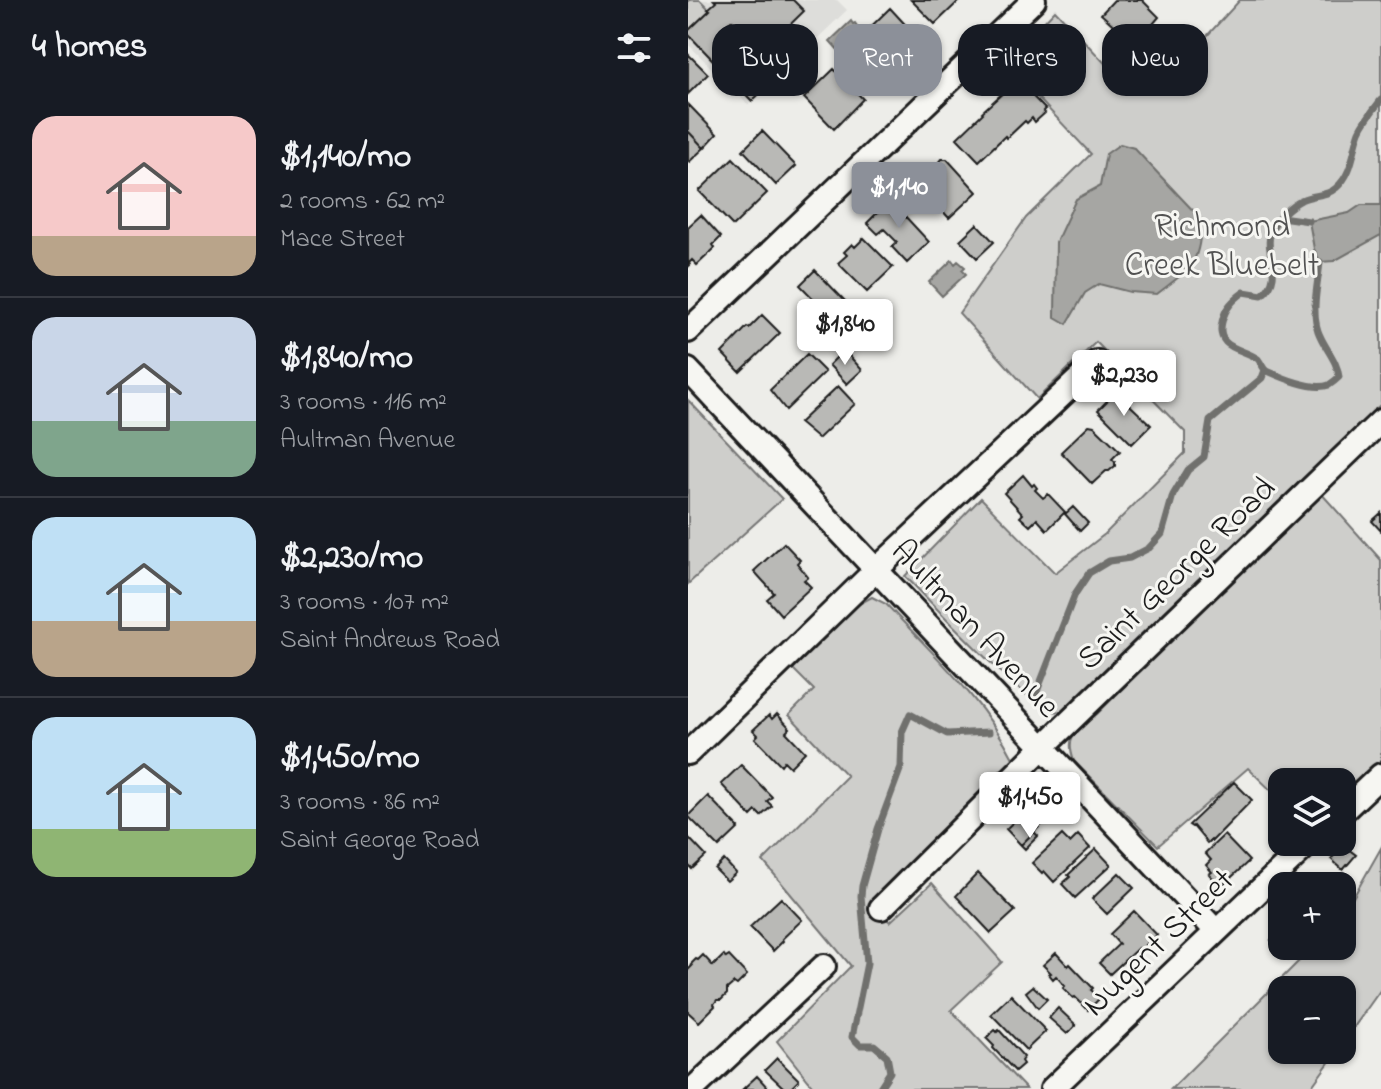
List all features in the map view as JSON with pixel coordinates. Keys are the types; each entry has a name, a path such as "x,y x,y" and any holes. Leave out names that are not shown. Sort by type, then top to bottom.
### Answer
{"street":[{"path":"688,331 1026,3"},
{"path":"688,753 1097,362"},
{"name":"Aultman Avenue","path":"688,370 1216,931"},
{"name":"Saint George Road","path":"881,908 1381,421"},
{"path":"1356,799 1381,775"},
{"name":"Nugent Street","path":"1052,1089 1295,856"},
{"path":"693,1089 824,966"}],"shaded area":[{"path":"688,0 837,0 847,10 818,38 818,24 712,24 712,68 688,44"},
{"path":"739,96 757,96 748,105"},
{"path":"1120,144 1134,148 1201,219 1199,246 1185,271 1157,294 1130,292 1099,284 1085,293 1067,324 1055,317 1056,242 1076,199 1100,186 1106,154"},
{"path":"1361,205 1381,205 1381,235 1334,261 1320,262 1314,249 1309,221 1349,213"},
{"path":"952,260 965,267 962,270 966,274 942,296 929,282"}],"green space":[{"path":"688,0 700,0 710,10 688,31"},
{"name":"Richmond Creek Bluebelt","path":"1240,0 1381,0 1381,404 1237,542 1085,696 1067,710 1053,711 1040,705 1002,673 905,576 981,498 1055,573 1105,534 1185,453 1185,432 1096,342 1037,399 959,313 1026,218 1091,154 1036,96 1086,96 1086,43 1102,60 1102,96 1208,96 1208,35"},
{"name":"Richmond Creek Bluebelt","path":"1055,10 1068,24 1042,24"},
{"path":"688,400 782,499 688,584"},
{"path":"1320,492 1381,560 1381,765 1356,789 1356,768 1268,768 1268,787 1248,768 1158,846 1074,761 1072,738"},
{"path":"872,597 886,604 956,678 988,717 1014,760 870,904 890,922 932,883 1002,962 951,1010 1026,1089 815,1089 777,1041 851,966 763,861 847,776 789,715 814,690 793,669 857,605"},
{"path":"1381,848 1381,989 1356,1024 1356,976 1284,976 1300,960 1356,960 1356,892"},
{"path":"1268,992 1268,1064 1328,1064 1310,1089 1171,1089"}],"building":[{"path":"714,0 793,0 804,11 791,24 736,24 732,20 727,24 712,24 712,59 688,34 716,2"},
{"path":"911,0 960,0 935,24"},
{"path":"1114,0 1142,0 1159,17 1153,24 1112,24 1101,14"},
{"path":"890,8 905,24 874,24"},
{"path":"688,54 708,74 688,94"},
{"path":"834,69 834,96 860,96 863,99 834,129 804,98 818,96 818,84"},
{"path":"1000,96 1032,96 1045,109 1045,113 1035,122 1032,118 1027,123 1025,121 979,161 957,138"},
{"path":"688,104 717,134 704,148 688,131"},
{"path":"688,131 704,148 689,162 688,160"},
{"path":"762,131 796,166 776,185 743,150"},
{"path":"733,158 767,193 733,226 699,191"},
{"path":"942,159 947,159 977,192 949,218 919,185 938,168"},
{"path":"901,198 909,208 903,214 929,242 907,263 892,247 897,242 884,229 878,234 867,223 888,202 892,206"},
{"path":"701,215 721,237 713,245 715,248 697,265 692,260 688,267 688,227"},
{"path":"977,224 994,242 977,258 960,240"},
{"path":"864,238 893,267 867,292 838,263 847,255 844,252 852,244 855,247"},
{"path":"815,270 846,302 841,307 846,311 835,321 800,285"},
{"path":"762,315 780,333 740,372 722,353"},
{"path":"844,350 862,370 847,384 829,365"},
{"path":"807,354 825,372 786,410 770,390"},
{"path":"838,386 855,404 818,439 799,423"},
{"path":"1116,392 1151,425 1132,444 1098,410"},
{"path":"1089,425 1094,426 1120,451 1112,459 1115,466 1092,484 1061,452"},
{"path":"1023,475 1043,498 1048,494 1065,512 1047,530 1037,519 1030,526 1004,493"},
{"path":"1073,507 1088,523 1080,531 1065,514"},
{"path":"1381,513 1381,531 1372,521"},
{"path":"784,543 800,560 797,563 808,577 804,580 811,587 781,615 767,599 774,593 754,571"},
{"path":"777,714 790,728 786,732 805,752 790,767 784,761 781,765 755,738 758,735 753,730 769,715 772,719"},
{"path":"741,765 772,797 767,801 772,806 761,816 756,811 751,816 721,784"},
{"path":"1234,782 1252,800 1207,843 1189,825"},
{"path":"1042,794 1057,809 1021,845 1006,829"},
{"path":"708,796 739,828 719,847 688,816"},
{"path":"1034,832 1038,836 1025,849 1021,845"},
{"path":"1062,835 1070,843 1078,835 1090,848 1054,882 1032,863"},
{"path":"1224,835 1249,861 1221,887 1209,874 1212,872 1206,865 1211,860 1205,853"},
{"path":"688,837 706,856 692,869 688,865"},
{"path":"1096,849 1111,865 1075,898 1062,884"},
{"path":"1334,856 1355,856 1343,870 1331,859"},
{"path":"724,860 736,873 727,881 715,869"},
{"path":"978,873 1015,911 991,933 956,896"},
{"path":"1119,873 1134,888 1107,914 1092,899"},
{"path":"781,898 802,920 773,951 750,927"},
{"path":"1134,911 1157,935 1110,974 1099,963 1119,944 1110,934"},
{"path":"1056,953 1100,998 1088,1010 1063,988 1065,986 1056,976 1053,979 1043,965"},
{"path":"703,955 713,966 724,955 726,958 729,956 747,975 737,985 734,983 727,989 727,994 717,1000 699,1022 688,1012 688,968"},
{"path":"1033,986 1047,999 1038,1008 1026,992"},
{"path":"1011,995 1046,1031 1026,1050 991,1014"},
{"path":"1058,1008 1076,1025 1067,1034 1049,1018"},
{"path":"999,1030 1024,1057 1021,1061 1023,1064 1015,1071 986,1038"},
{"path":"777,1058 799,1080 790,1089 785,1089 765,1070"},
{"path":"757,1076 769,1089 743,1089 745,1087"}],"waterway":[{"path":"1036,694 1075,594 1089,573 1109,561 1130,558 1149,548 1162,534 1173,495 1188,470 1204,457 1210,421 1262,378 1265,370 1258,359 1232,347 1223,338 1221,331 1225,313 1244,292 1262,295 1269,288 1273,272 1269,239 1273,226 1297,202 1328,193 1342,182 1360,131 1381,100"},
{"path":"1281,217 1309,221"},
{"path":"1265,370 1314,386 1329,385 1339,377 1316,323 1320,262"},
{"path":"879,1089 890,1072 887,1056 874,1045 860,1045 852,1037 867,963 861,896 878,829 901,767 902,732 910,714 947,734 989,732"}]}
